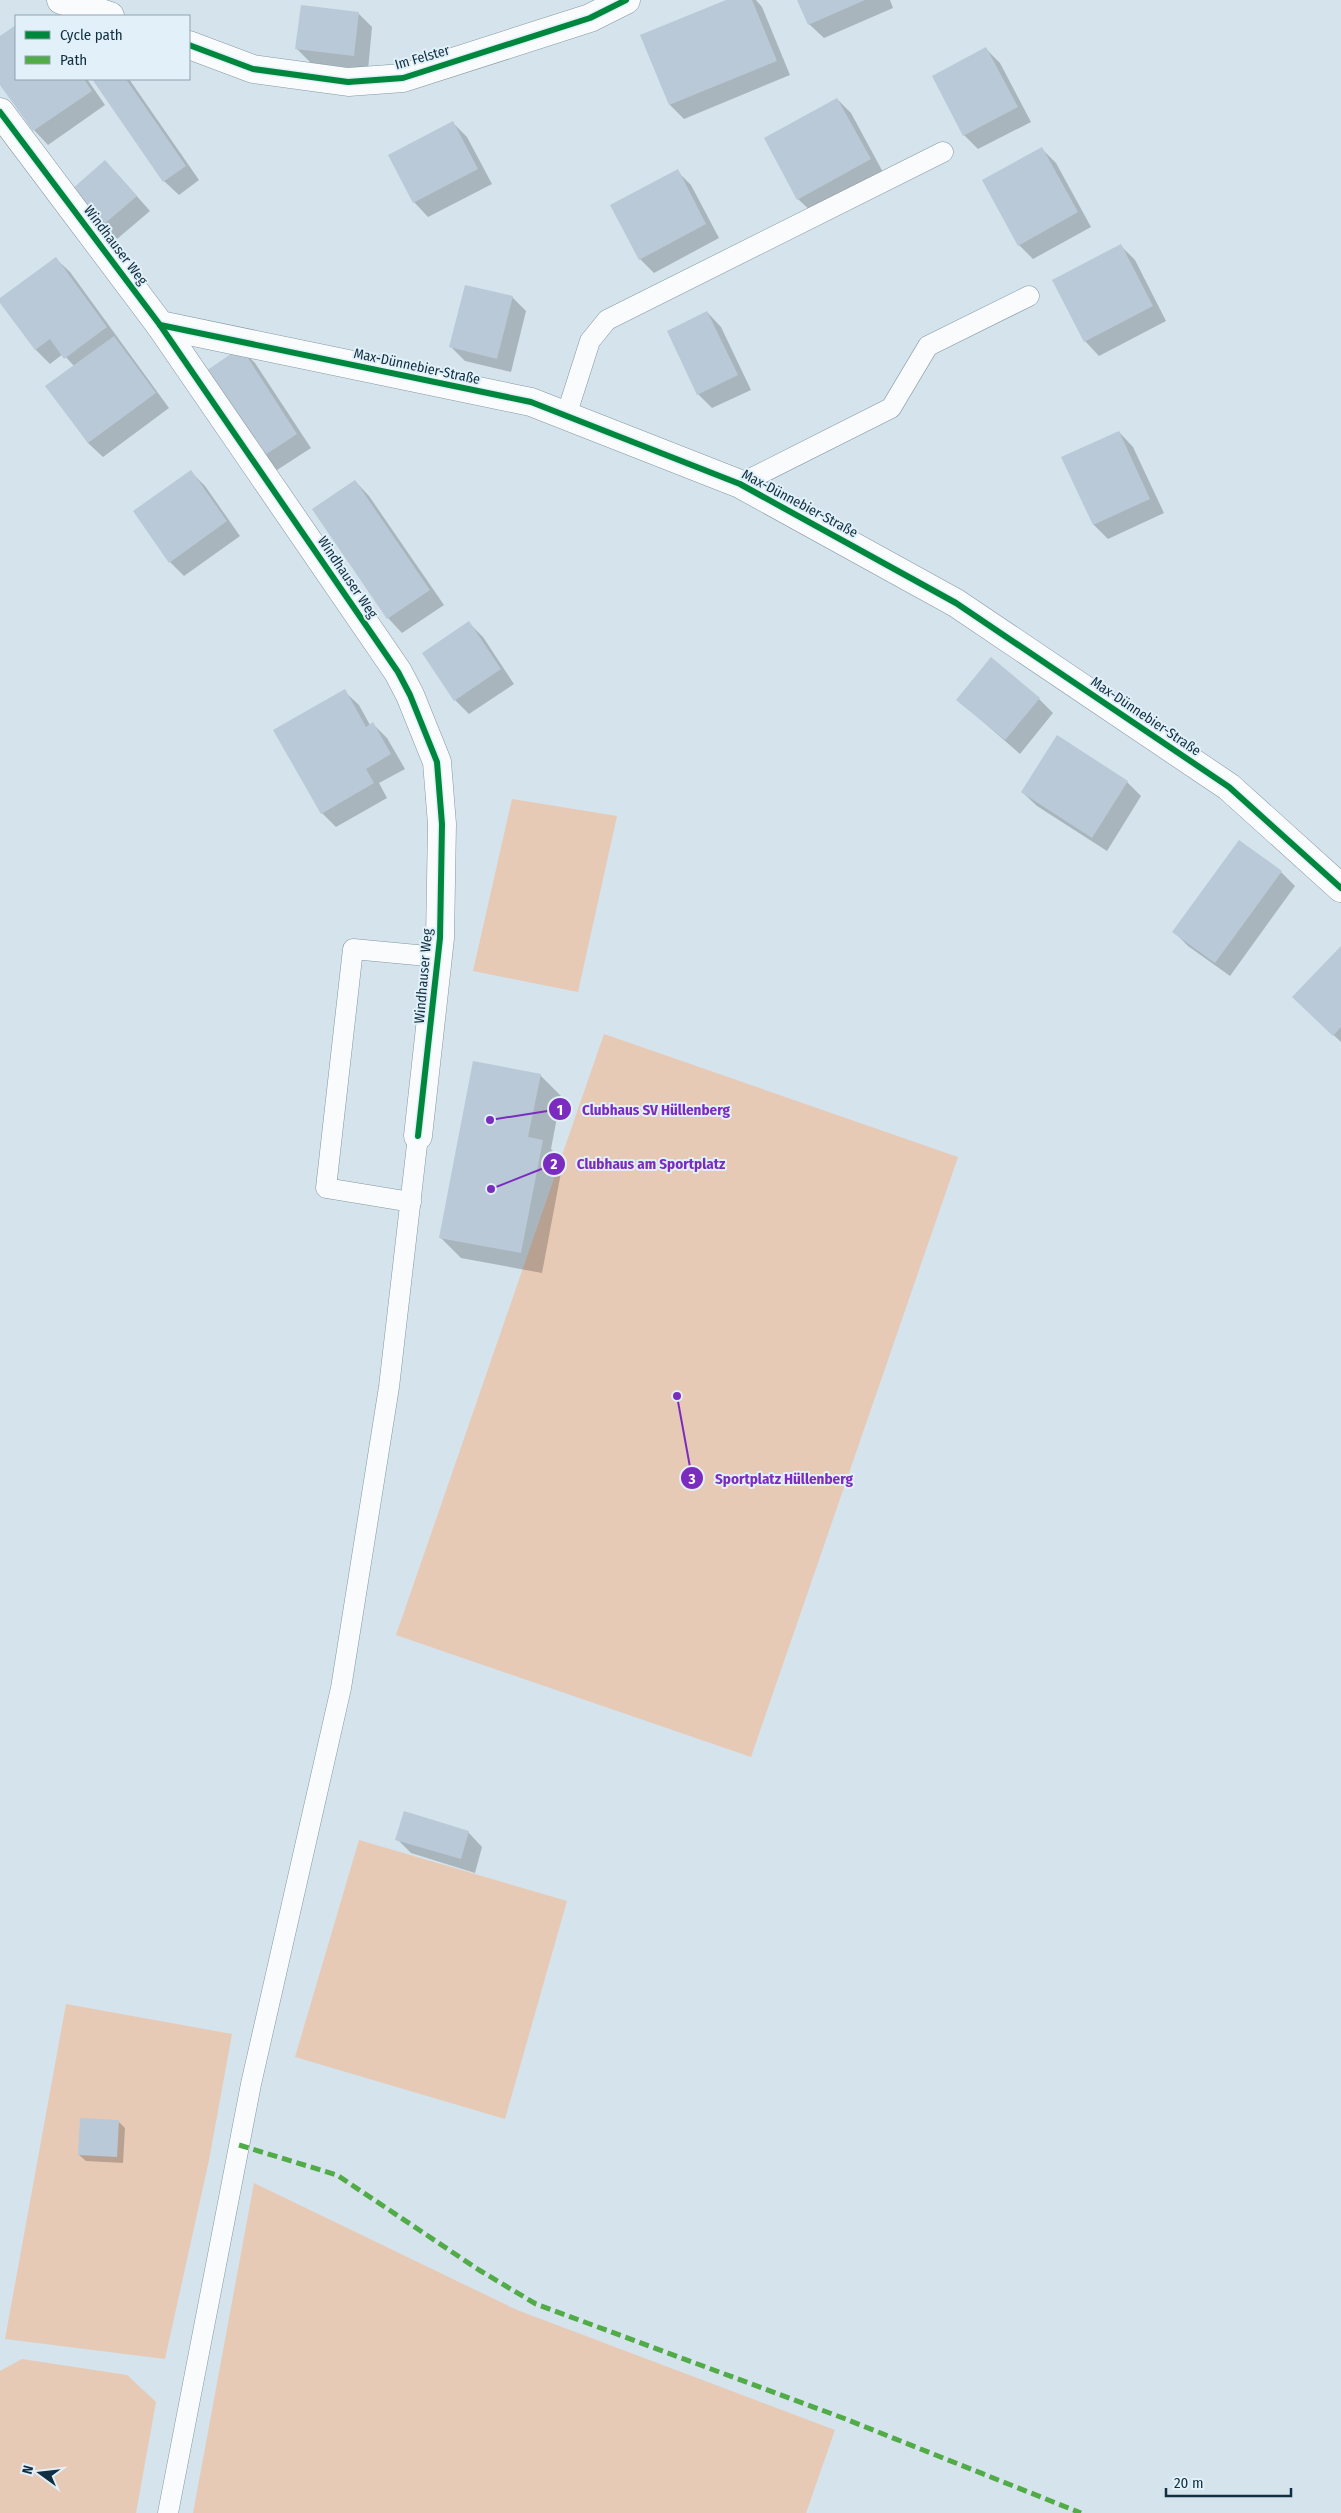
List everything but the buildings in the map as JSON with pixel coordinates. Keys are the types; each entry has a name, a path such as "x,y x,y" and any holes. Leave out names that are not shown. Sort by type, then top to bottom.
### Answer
{"street":[{"path":"61,0 107,15"},
{"name":"Im Felster","path":"190,44 254,69 348,82 403,78 590,18 626,0"},
{"name":"Windhauser Weg","path":"0,112 160,325 398,672 410,695 437,762 442,824 438,957 418,1136"},
{"name":"Max-Dünnebier-Straße","path":"160,325 531,402 740,484 964,608 1228,787 1341,888"}],"lane":[{"path":"566,416 590,341 607,320 943,152"},
{"path":"740,484 891,408 928,346 1028,296"},
{"path":"411,1202 326,1188 327,1178 353,950 438,957"},
{"path":"168,2513 251,2084 341,1688 389,1387 418,1136"}],"shaded area":[{"path":"512,799 617,816 578,992 473,971"},
{"path":"604,1034 958,1157 751,1757 396,1635"},
{"path":"359,1840 567,1901 505,2119 295,2057"},
{"path":"66,2004 232,2034 209,2160 165,2359 5,2339"},
{"path":"254,2183 517,2310 835,2430 806,2513 193,2513"},
{"path":"22,2359 127,2375 156,2402 136,2513 0,2513 0,2371"}],"marked path":[{"path":"239,2145 337,2175 479,2270 536,2304 843,2418 1081,2513"}],"cycle path":[{"path":"190,45 253,69 348,82 403,78 590,18 626,0"},
{"path":"0,112 160,325 398,672 410,695 437,762 442,824 440,938 418,1136"},
{"path":"160,325 531,402 740,484 956,603 1229,787 1341,888"}],"place":[{"name":"Clubhaus SV Hüllenberg","path":"490,1120"},
{"name":"Clubhaus am Sportplatz","path":"491,1189"},
{"name":"Sportplatz Hüllenberg","path":"677,1396"}]}
